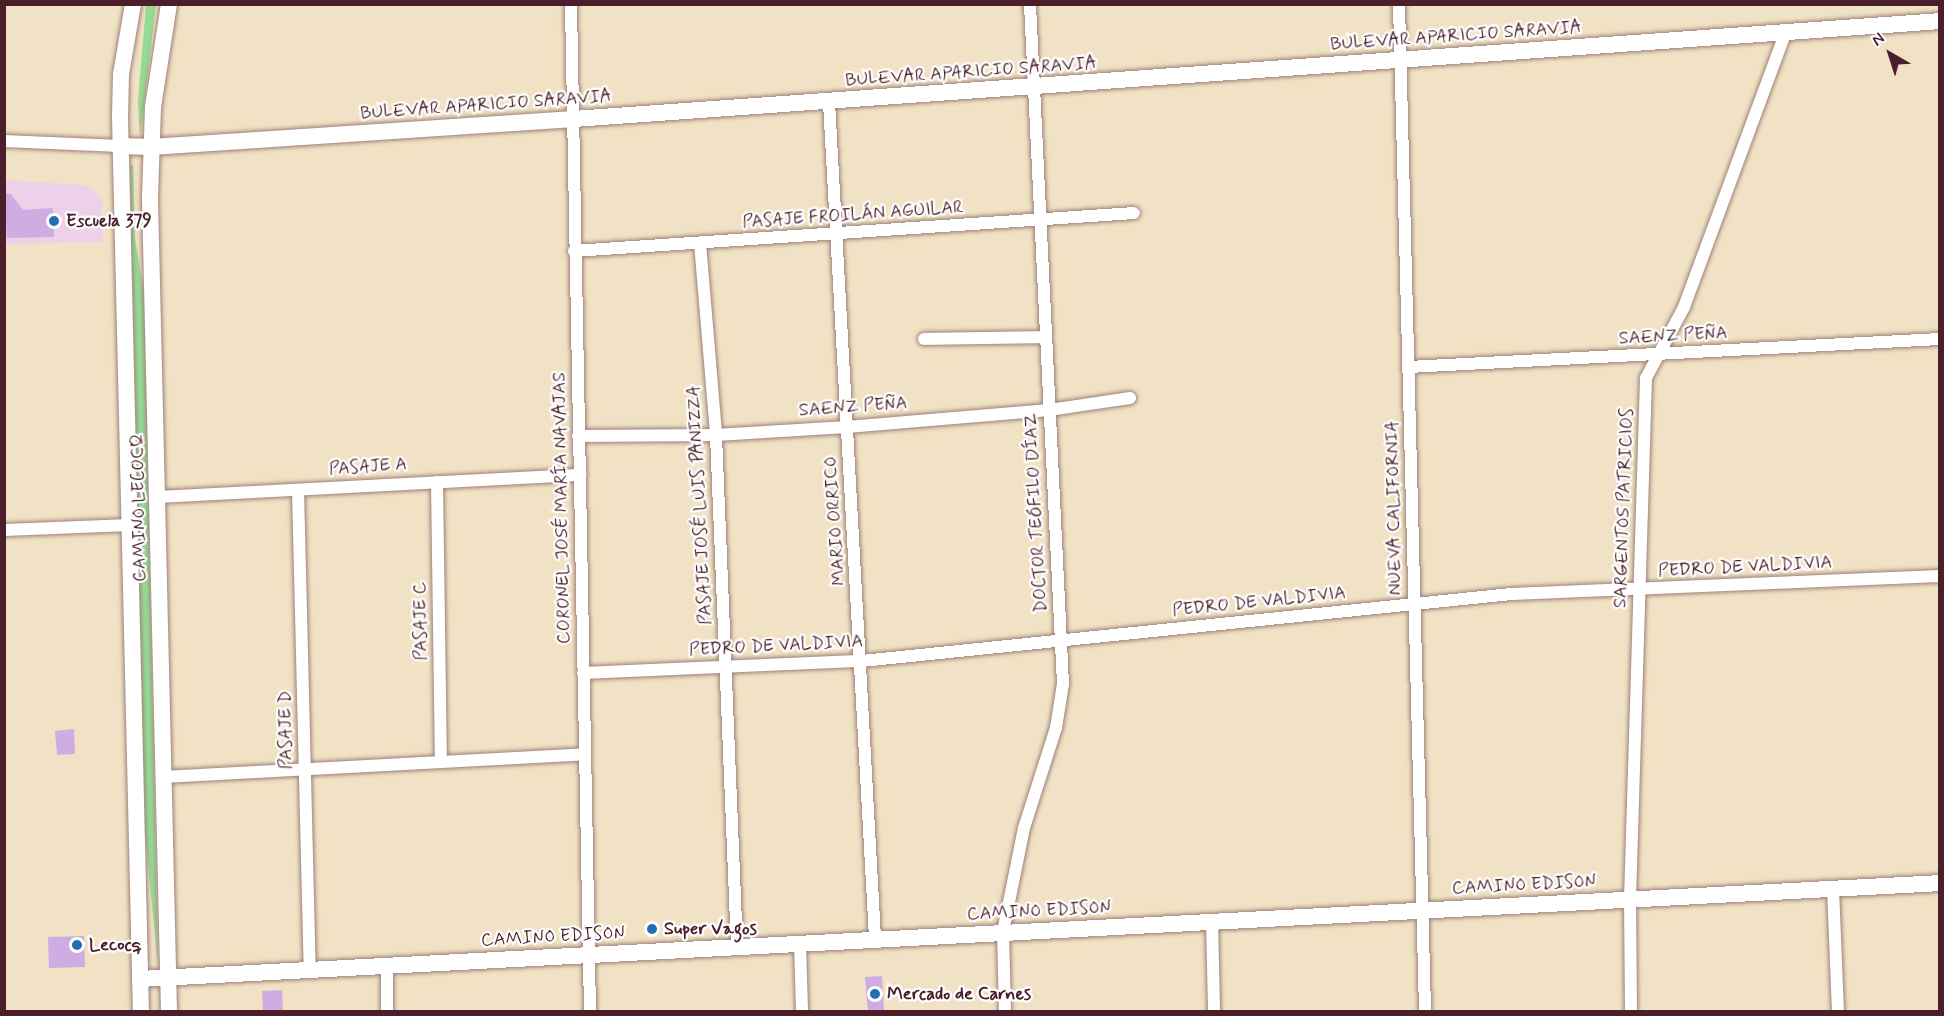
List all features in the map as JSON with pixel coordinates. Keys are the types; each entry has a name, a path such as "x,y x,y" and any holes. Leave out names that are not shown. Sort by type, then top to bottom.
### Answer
{"street":[{"name":"CAMINO LECOCQ","path":"133,4 122,74 120,146 141,1011"},
{"name":"CAMINO LECOCQ","path":"169,4 151,147 169,1011"},
{"name":"CORONEL JOSÉ MARÍA NAVAJAS","path":"571,4 590,1011"},
{"name":"DOCTOR TEÓFILO DÍAZ","path":"1005,1011 1003,932 1024,828 1056,728 1062,684 1063,642 1048,410 1030,4"},
{"name":"NUEVA CALIFORNIA","path":"1398,4 1425,1011"},
{"name":"BULEVAR APARICIO SARAVIA","path":"4,141 151,147 829,102 1400,58 1785,34 1940,21"},
{"name":"SARGENTOS PATRICIOS","path":"1631,1011 1630,899 1646,378 1655,356 1684,307 1785,34"},
{"name":"MARIO ORRICO","path":"829,102 834,233 862,661 874,939"},
{"name":"PASAJE FROILÁN AGUILAR","path":"574,251 834,233 1040,222 1134,213"},
{"name":"PASAJE JOSÉ LUIS PANIZZA","path":"700,243 716,435 737,946"},
{"path":"924,339 1045,337"},
{"name":"SAENZ PEÑA","path":"1409,366 1655,356 1940,339"},
{"name":"SAENZ PEÑA","path":"578,436 716,435 847,427 1048,410 1130,398"},
{"name":"PASAJE A","path":"159,497 580,475"},
{"name":"PASAJE C","path":"437,482 441,760"},
{"name":"PASAJE D","path":"298,490 310,970"},
{"path":"4,530 130,525"},
{"name":"PEDRO DE VALDIVIA","path":"583,673 862,661 1063,642 1414,602 1512,594 1638,591 1940,576"},
{"path":"164,777 306,767 584,754"},
{"name":"CAMINO EDISON","path":"140,979 1940,883"},
{"path":"1833,888 1838,1011"},
{"path":"1212,921 1214,1011"},
{"path":"800,943 802,1011"},
{"path":"387,965 387,1011"}],"shaded area":[{"name":"Escuela 379","path":"4,180 84,185 93,189 102,200 103,242 5,244"}],"green space":[{"path":"146,5 156,5 140,138 138,101"},
{"path":"130,165 133,165 135,239 144,292 158,965 145,835"}],"building":[{"path":"4,193 11,194 23,210 53,208 54,237 7,238"},
{"path":"74,729 75,754 57,755 55,731"},
{"path":"84,936 85,967 49,968 48,937"},
{"name":"Mercado de Carnes","path":"882,976 884,1012 868,1012 865,977"},
{"path":"282,990 283,1012 263,1012 262,991"}],"place":[{"name":"Escuela 379","path":"54,221"},
{"name":"Super Vagos","path":"652,929"},
{"name":"Lecocq","path":"77,945"},
{"name":"Mercado de Carnes","path":"875,994"}]}
